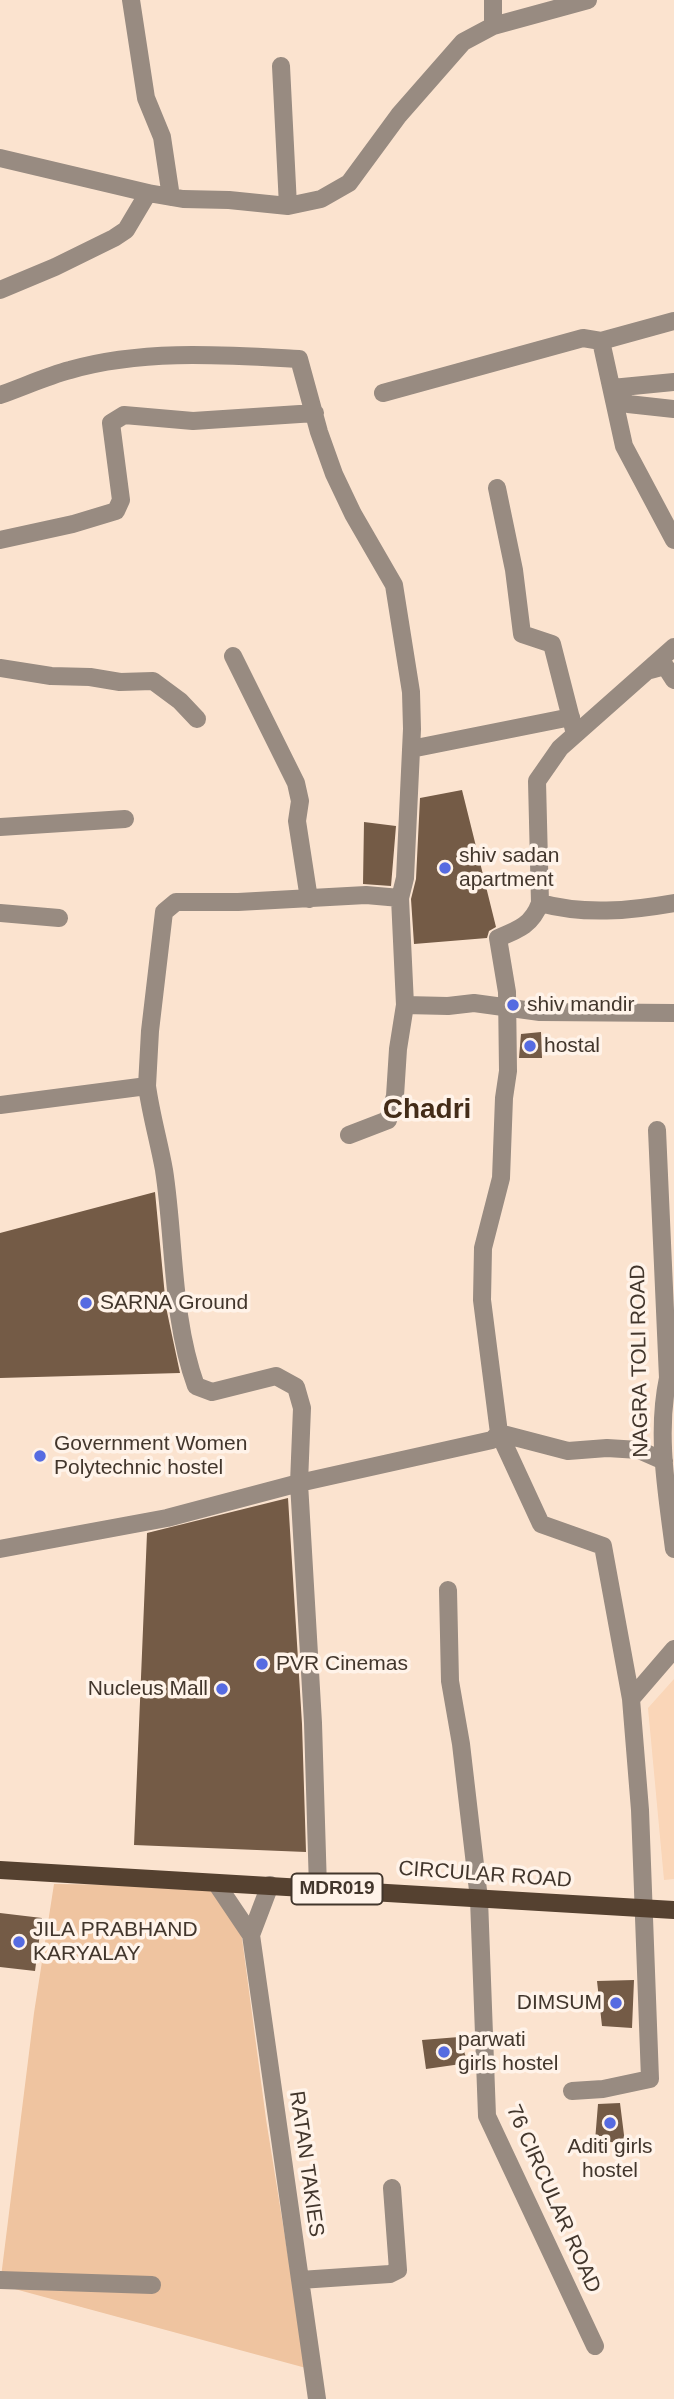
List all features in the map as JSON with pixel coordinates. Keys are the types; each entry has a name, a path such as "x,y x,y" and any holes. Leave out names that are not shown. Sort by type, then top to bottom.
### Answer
{"main road":[{"name":"CIRCULAR ROAD","path":"0,1870 674,1910"}],"street":[{"path":"131,0 146,98 162,136 171,197"},
{"path":"493,0 493,26"},
{"path":"0,158 171,197 288,206 321,199 349,183 400,116 463,43 493,26 588,0"},
{"path":"281,66 288,206"},
{"path":"0,290 114,238 126,230 148,193"},
{"path":"383,393 583,338 601,341 674,321"},
{"path":"601,341 624,446 674,540"},
{"path":"0,395 70,370 112,361 205,355 299,359 319,432 344,494 394,585 411,692 405,878 400,898 405,1005 398,1049 395,1096 388,1120 349,1135"},
{"path":"612,388 674,382"},
{"path":"612,388 628,404 674,409"},
{"path":"0,540 116,511 121,500 111,423 124,415 193,421 315,413"},
{"path":"497,488 514,570 522,634 552,644 573,725"},
{"path":"572,2091 603,2089 650,2079 639,1811 631,1699 603,1546 541,1524 495,1436 482,1300 483,1248 502,1178 504,1098 508,1071 508,1006 498,938 523,928 535,917 540,903 537,781 549,761 573,725 650,670 674,647"},
{"path":"233,656 296,783 299,801 297,821 309,900"},
{"path":"650,670 665,666 674,680"},
{"path":"0,668 120,682 153,681 180,701 198,719"},
{"path":"411,749 573,725"},
{"path":"0,827 125,819"},
{"path":"318,1888 313,1723 299,1483 302,1408 296,1387 276,1376 212,1392 196,1386 189,1366 172,1267 164,1169 152,1121 147,1086 150,1031 164,912 176,902 309,900 366,895 400,898"},
{"path":"540,903 565,910 612,911 674,903"},
{"path":"0,913 59,918"},
{"path":"405,1005 448,1006 474,1003 540,1012 674,1013"},
{"path":"0,1105 147,1086"},
{"name":"NAGRA TOLI ROAD","path":"657,1130 668,1378 662,1404 664,1461 674,1549"},
{"path":"0,1549 167,1518 495,1436 568,1451 607,1448 639,1450 664,1461"},
{"name":"76 CIRCULAR ROAD","path":"448,1590 450,1681 461,1744 479,1899 487,2116 594,2346"},
{"path":"631,1699 674,1649"},
{"name":"RATAN TAKIES","path":"216,1883 251,1935 317,2399"},
{"name":"RATAN TAKIES","path":"251,1935 271,1885"},
{"path":"300,2280 390,2274 398,2270 393,2188"},
{"path":"0,2280 152,2285"}],"shaded area":[{"path":"674,1679 674,1879 664,1880 648,1708"},
{"path":"54,1884 212,1886 241,1931 266,2119 306,2368 0,2285 34,2013"}],"building":[{"name":"shiv sadan apartment","path":"462,790 496,927 489,931 487,938 414,944 411,899 416,879 420,798"},
{"path":"364,822 396,826 391,886 363,884"},
{"name":"hostal","path":"541,1032 542,1058 519,1058 521,1034"},
{"name":"SARNA Ground","path":"155,1192 166,1307 180,1373 0,1378 0,1233"},
{"name":"Nucleus Mall","path":"288,1498 302,1724 306,1852 134,1845 147,1533"},
{"name":"JILA PRABHAND KARYALAY","path":"0,1913 42,1918 35,1971 0,1967"},
{"name":"DIMSUM","path":"634,1980 632,2028 602,2026 597,1981"},
{"name":"parwati girls hostel","path":"459,2037 468,2063 426,2069 422,2040"},
{"name":"Aditi girls hostel","path":"620,2103 625,2143 595,2141 598,2104"}],"place":[{"name":"shiv sadan apartment","path":"445,868"},
{"name":"shiv mandir","path":"513,1005"},
{"name":"hostal","path":"530,1046"},
{"name":"SARNA Ground","path":"86,1303"},
{"name":"Government Women Polytechnic hostel","path":"40,1456"},
{"name":"PVR Cinemas","path":"262,1664"},
{"name":"Nucleus Mall","path":"222,1689"},
{"name":"JILA PRABHAND KARYALAY","path":"19,1942"},
{"name":"DIMSUM","path":"616,2003"},
{"name":"parwati girls hostel","path":"444,2052"},
{"name":"Aditi girls hostel","path":"610,2123"}],"district":[{"name":"Chadri","path":"427,1110"}]}
